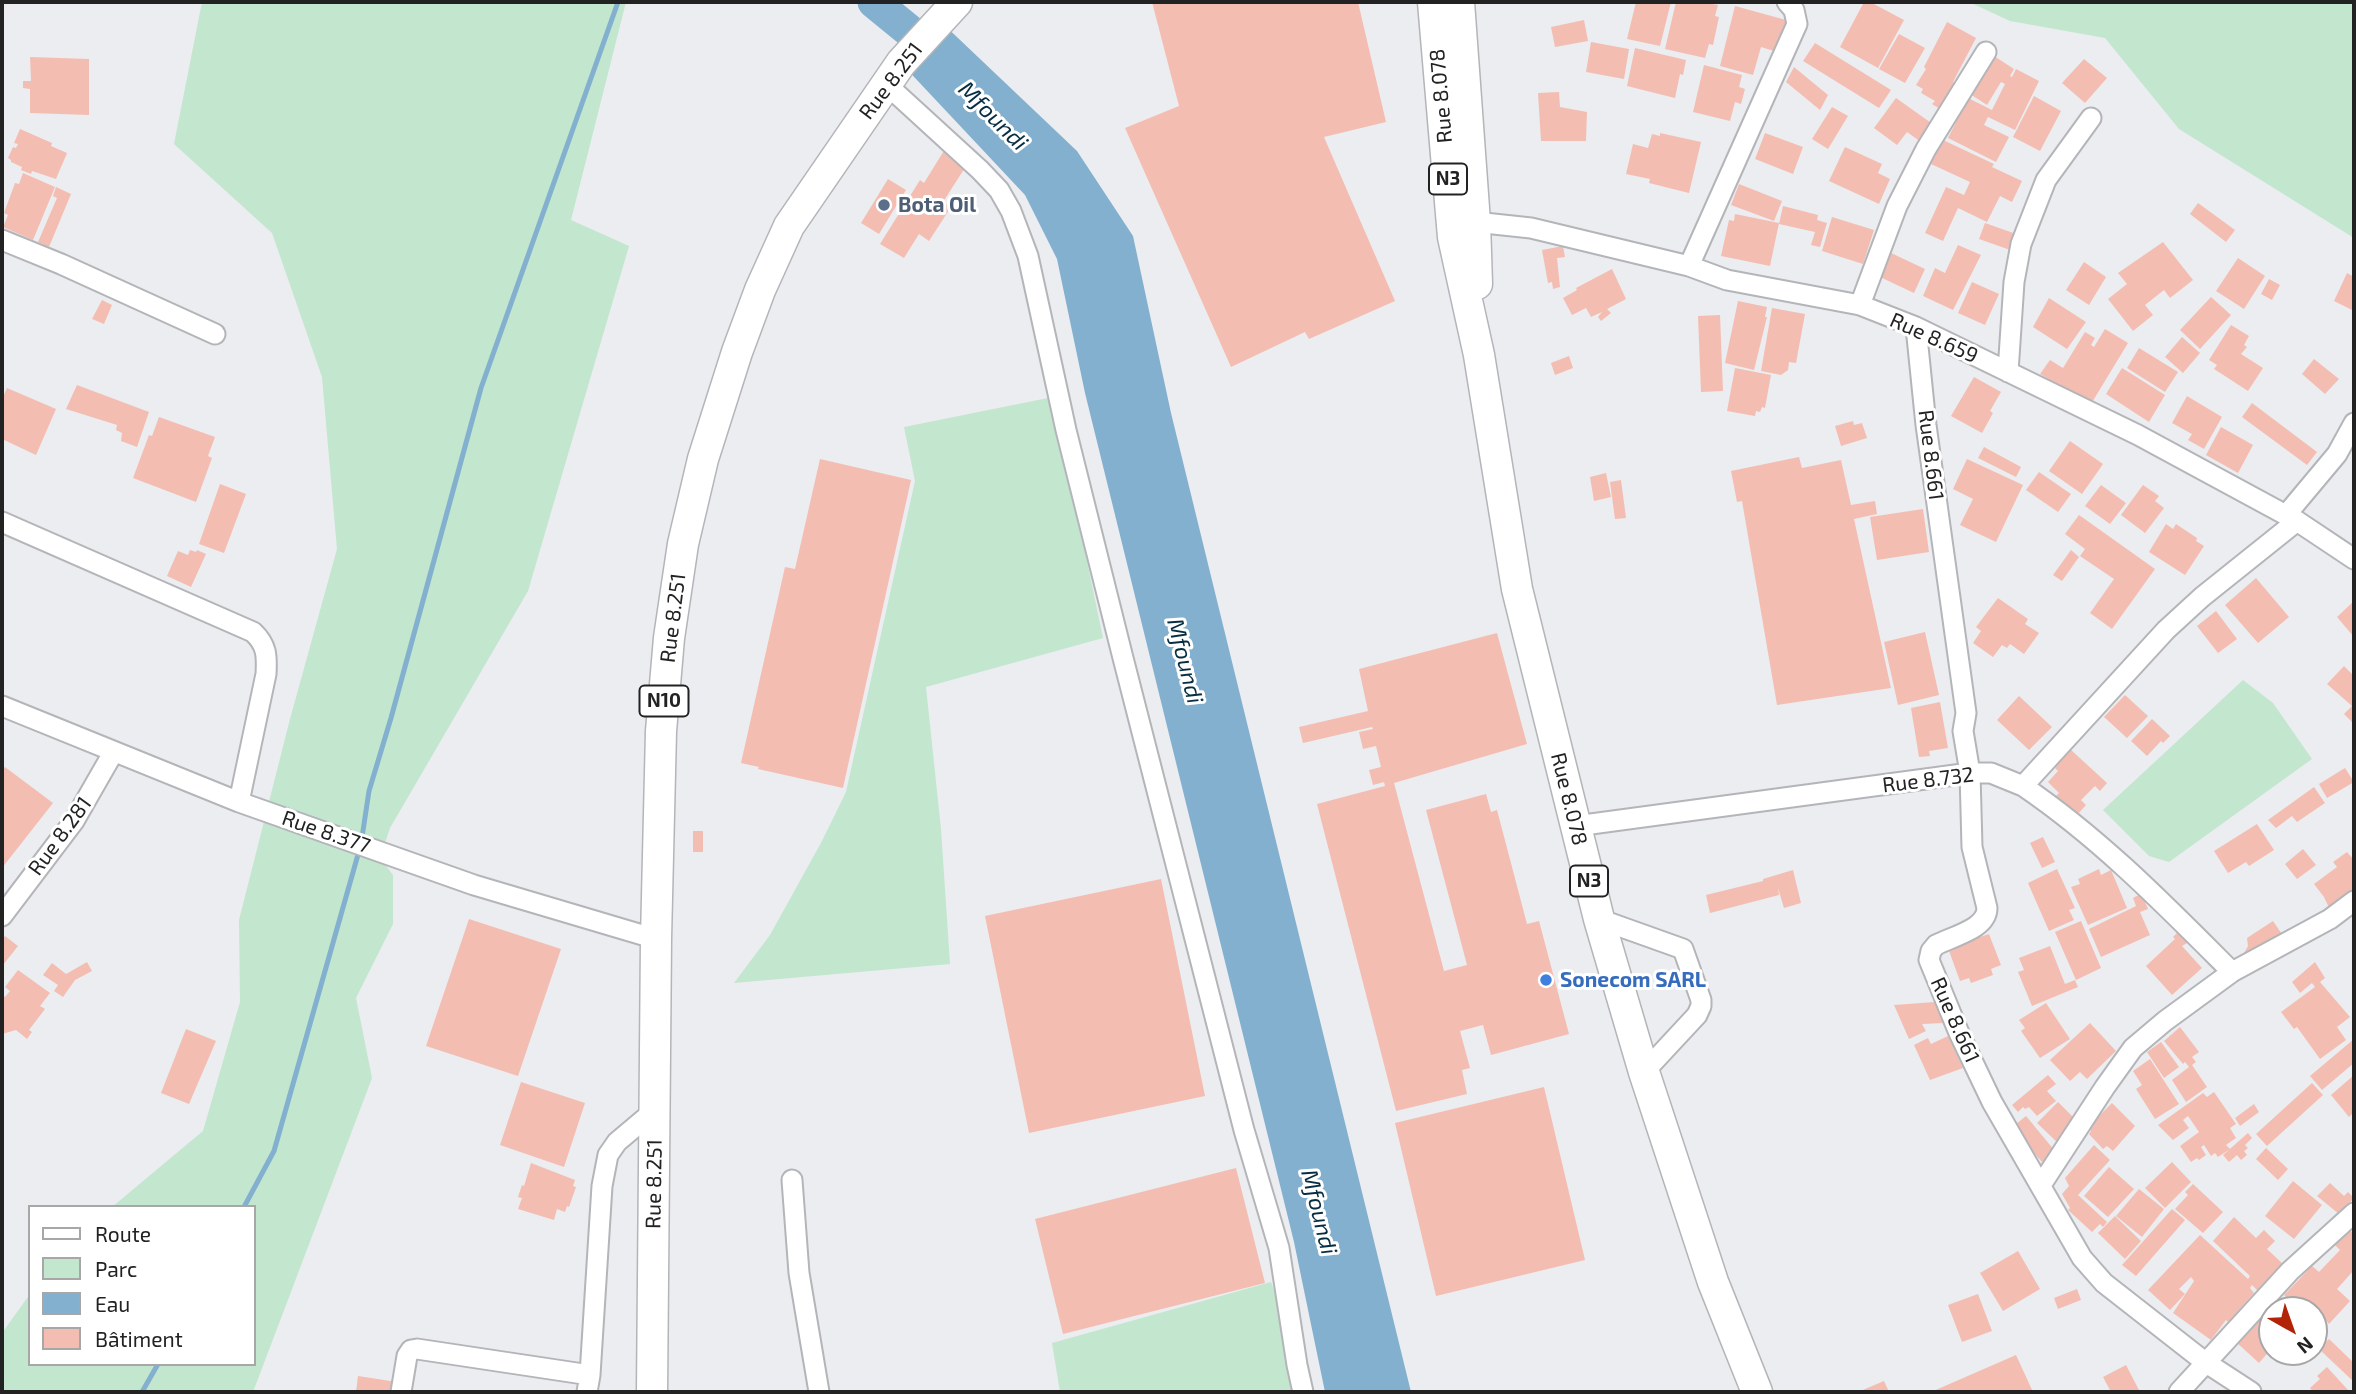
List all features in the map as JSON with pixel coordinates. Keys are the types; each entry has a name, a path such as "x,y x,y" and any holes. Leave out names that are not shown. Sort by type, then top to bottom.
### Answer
{"highway":[{"name":"Rue 8.078","path":"1433,2 1453,237 1479,355 1517,589 1599,919 1644,1072 1713,1282 1757,1392"},
{"name":"Rue 8.078","path":"1459,2 1475,222 1479,355"},
{"name":"Rue 8.251","path":"652,1392 656,939 662,731 669,638 683,544 703,459 737,352 760,290 789,226 893,74 948,11"}],"street":[{"path":"1689,266 1797,24 1794,10 1787,2"},
{"path":"1860,305 1903,194 1926,149 1986,52"},
{"path":"893,74 999,190 1011,211 1028,256 1066,430 1126,668 1240,1116 1279,1248 1303,1392"},
{"path":"2008,372 2014,282 2021,244 2046,180 2091,118"},
{"name":"Rue 8.659","path":"1475,222 1531,228 1689,266 1727,280 1860,305 1916,327 2138,435 2292,518 2354,559"},
{"path":"2,240 215,334"},
{"name":"Rue 8.661","path":"1916,327 1926,425 1966,713 1963,731 1970,773 1972,848 1987,908 1987,916 1981,924 1936,945 1929,960 1959,1033 1992,1101 2082,1258 2104,1283 2204,1362 2251,1392"},
{"path":"2024,786 2166,630 2292,518 2337,454 2354,423"},
{"path":"2,522 253,632 264,642 267,655 266,674 239,802"},
{"name":"Rue 8.377","path":"2,706 239,802 474,885 656,939"},
{"name":"Rue 8.281","path":"2,916 74,821 113,753"},
{"name":"Rue 8.732","path":"1576,826 1970,773 1991,773 2024,786 2066,815 2148,887 2232,972"},
{"path":"2041,1185 2133,1048 2232,972 2330,919 2354,901"},
{"path":"1599,919 1684,949 1702,1000 1697,1015 1644,1072"},
{"path":"401,1392 407,1356 411,1350 416,1349 589,1384 602,1186 608,1155 617,1142 655,1110"},
{"path":"792,1180 799,1273 818,1392"},
{"path":"2179,1392 2290,1271 2354,1213"}],"green space":[{"path":"202,2 626,2 571,220 629,246 528,591 390,828 380,858 393,875 393,924 356,998 372,1078 253,1392 2,1392 2,1333 28,1297 28,1366 256,1366 256,1205 114,1205 203,1131 240,1002 239,920 337,549 322,377 272,233 174,144"},
{"path":"1969,2 2354,2 2354,238 2179,129 2105,38 2010,21"},
{"path":"1053,397 1103,638 926,687 941,829 950,964 734,983 770,935 846,792 915,481 904,427"},
{"path":"2243,680 2273,703 2312,759 2169,862 2149,856 2103,810"},
{"path":"1271,1282 1284,1316 1295,1392 1060,1392 1052,1343"}],"water":[{"path":"939,20 1077,151 1133,236 1171,413 1411,1392 1325,1392 1294,1242 1085,393 1057,259 1025,195 901,63"}],"building":[{"path":"1152,2 1358,2 1386,122 1324,137 1395,301 1309,339 1305,332 1231,367 1125,128 1179,106"},
{"path":"1636,2 1671,2 1660,46 1627,39"},
{"path":"1676,2 1718,5 1715,16 1719,17 1713,45 1709,44 1705,58 1665,49"},
{"path":"1864,2 1870,2 1904,20 1878,68 1840,47"},
{"path":"1735,6 1786,20 1777,52 1761,47 1753,75 1720,66"},
{"path":"1584,20 1588,41 1555,47 1551,27"},
{"path":"1947,22 1976,38 1953,82 1962,86 1945,112 1932,104 1935,101 1921,93 1923,89 1916,85"},
{"path":"1899,34 1925,48 1905,83 1879,69"},
{"path":"1591,42 1629,49 1624,79 1586,72"},
{"path":"1815,43 1891,90 1879,108 1803,61"},
{"path":"1635,48 1686,60 1675,98 1627,86"},
{"path":"1994,56 2014,69 2010,76 2012,77 2016,69 2039,81 2015,130 1988,117 1984,125 2009,137 1996,162 1948,138 1968,98 1992,110 2005,84 2001,82 1987,105 1970,94"},
{"path":"30,57 89,59 89,115 30,113 30,89 23,88 23,81 31,81"},
{"path":"2084,59 2107,78 2085,103 2062,83"},
{"path":"1704,65 1742,75 1739,87 1745,89 1741,104 1735,102 1730,121 1693,112"},
{"path":"1794,67 1828,95 1820,110 1786,82"},
{"path":"1559,92 1560,107 1587,112 1586,141 1541,141 1538,93"},
{"path":"2034,96 2061,111 2040,151 2013,137"},
{"path":"1896,98 1934,125 1921,142 1907,132 1897,145 1874,128"},
{"path":"1832,107 1848,116 1828,149 1812,139"},
{"path":"20,129 67,153 56,179 21,170 22,167 8,158 13,147 16,148 18,144 14,143"},
{"path":"1660,133 1701,142 1689,193 1649,183 1650,179 1626,174 1633,144 1648,148 1652,134 1660,136"},
{"path":"1765,133 1803,147 1793,174 1755,159"},
{"path":"1943,140 1994,164 1992,167 2022,181 2012,202 2000,196 1987,222 1958,208 1943,241 1925,233 1946,187 1964,195 1970,182 1931,164"},
{"path":"1845,147 1882,164 1878,173 1890,179 1879,204 1829,181"},
{"path":"945,149 968,163 943,202 951,207 929,241 919,234 904,258 880,244 920,180 924,183"},
{"path":"23,173 55,187 33,240 3,227 8,215 4,213 15,183 19,184"},
{"path":"888,179 906,190 879,234 861,223"},
{"path":"1739,184 1782,201 1774,221 1731,205"},
{"path":"56,187 71,194 49,247 38,242 57,198 53,196"},
{"path":"2198,203 2235,230 2226,242 2190,214"},
{"path":"1783,206 1818,215 1817,220 1827,223 1820,247 1811,245 1815,232 1779,224"},
{"path":"1735,214 1779,223 1770,266 1721,256 1729,220 1734,221"},
{"path":"1832,217 1874,230 1863,264 1822,251"},
{"path":"1985,223 2019,235 2013,251 1979,239"},
{"path":"2163,242 2193,280 2170,298 2164,290 2145,305 2153,315 2133,331 2108,299 2127,284 2118,273"},
{"path":"1958,245 1981,255 1953,310 1923,296 1935,268 1945,273"},
{"path":"1563,246 1565,257 1557,258 1560,287 1553,289 1552,282 1548,283 1542,250"},
{"path":"1891,253 1925,269 1914,293 1880,277"},
{"path":"2238,258 2265,276 2244,309 2216,291"},
{"path":"2084,262 2106,277 2089,305 2066,290"},
{"path":"1612,269 1626,299 1607,309 1611,313 1601,321 1598,317 1602,312 1591,317 1586,308 1572,315 1563,298"},
{"path":"2347,273 2354,277 2354,311 2334,301"},
{"path":"2269,279 2280,285 2272,300 2261,294"},
{"path":"1972,282 1999,294 1985,325 1958,313"},
{"path":"2211,297 2231,315 2200,349 2180,330"},
{"path":"2049,298 2086,322 2067,349 2033,327"},
{"path":"102,300 112,305 104,324 92,319"},
{"path":"1738,301 1767,307 1754,370 1725,363"},
{"path":"1772,308 1805,314 1796,363 1789,362 1788,370 1781,375 1761,371"},
{"path":"1720,315 1723,391 1701,392 1698,316"},
{"path":"2231,325 2249,336 2244,345 2247,347 2241,354 2263,368 2248,391 2214,369 2217,365 2209,360"},
{"path":"2105,329 2128,343 2091,404 2040,374 2050,360 2063,368 2085,332 2095,338 2091,345 2094,347"},
{"path":"2182,337 2200,353 2183,373 2165,357"},
{"path":"2139,348 2178,372 2165,392 2127,368"},
{"path":"1569,356 1573,368 1555,375 1551,363"},
{"path":"2314,359 2339,379 2325,394 2302,374"},
{"path":"1735,368 1771,375 1765,408 1762,407 1760,412 1756,411 1755,416 1727,411"},
{"path":"2122,368 2165,395 2149,422 2106,394"},
{"path":"1974,377 2001,392 1982,433 1951,416"},
{"path":"77,385 149,412 137,447 121,441 122,433 116,430 117,425 66,409"},
{"path":"7,388 56,409 36,455 2,439 2,399"},
{"path":"2187,396 2222,417 2204,449 2188,440 2192,434 2172,423"},
{"path":"2252,403 2317,452 2307,465 2242,417"},
{"path":"159,417 215,437 208,456 212,458 196,502 133,478 149,435 152,436"},
{"path":"1853,421 1854,425 1862,423 1867,438 1841,446 1835,426"},
{"path":"2221,427 2253,445 2238,473 2206,455"},
{"path":"2070,441 2103,464 2082,494 2049,471"},
{"path":"1984,447 2021,467 2016,477 1978,458"},
{"path":"1799,457 1802,468 1841,460 1851,505 1875,501 1877,514 1854,519 1891,688 1777,705 1742,501 1737,502 1731,471"},
{"path":"820,459 911,480 843,788 741,763 785,567 795,569"},
{"path":"1967,459 2023,485 1996,542 1960,525 1973,499 1953,489"},
{"path":"2039,472 2071,494 2058,512 2026,490"},
{"path":"1606,473 1611,497 1594,501 1590,477"},
{"path":"1621,480 1626,518 1615,519 1610,482"},
{"path":"220,484 246,494 224,553 199,544"},
{"path":"2101,485 2126,503 2110,524 2085,506"},
{"path":"2143,485 2159,496 2155,501 2164,508 2145,533 2121,515"},
{"path":"1923,509 1929,552 1877,560 1870,517"},
{"path":"2079,515 2155,569 2112,629 2090,613 2114,579 2080,556 2085,549 2065,534"},
{"path":"2166,524 2173,529 2176,524 2204,546 2185,575 2149,552"},
{"path":"190,550 206,554 191,587 167,576 178,551 188,555"},
{"path":"2071,550 2079,557 2062,581 2053,575"},
{"path":"2256,578 2289,617 2258,643 2225,605"},
{"path":"1998,598 2028,619 2025,624 2039,633 2024,654 2010,644 2007,648 2002,645 1993,657 1973,643 1981,631 1976,627"},
{"path":"2354,601 2354,637 2337,617"},
{"path":"2216,611 2237,639 2218,653 2197,626"},
{"path":"1925,632 1939,695 1898,705 1884,642"},
{"path":"1497,633 1527,744 1394,783 1444,971 1467,965 1426,810 1486,794 1491,812 1497,810 1527,924 1539,921 1569,1034 1491,1055 1483,1025 1460,1031 1470,1068 1462,1070 1467,1094 1396,1111 1317,804 1385,786 1384,782 1373,785 1369,770 1381,767 1376,746 1363,749 1359,732 1373,729 1372,727 1303,743 1299,727 1368,711 1359,669"},
{"path":"2344,666 2354,676 2354,724 2344,714 2352,706 2327,684"},
{"path":"2125,695 2148,716 2127,738 2104,717"},
{"path":"2019,696 2052,727 2029,750 1997,720"},
{"path":"1940,702 1948,748 1929,751 1930,756 1919,757 1911,708"},
{"path":"2152,719 2170,736 2163,743 2161,741 2147,756 2131,741"},
{"path":"2070,749 2107,783 2100,791 2095,786 2081,800 2086,805 2077,815 2056,796 2059,793 2048,782 2058,771 2055,768"},
{"path":"5,767 53,803 2,868 2,771"},
{"path":"2345,768 2354,782 2327,798 2319,784"},
{"path":"2314,787 2325,803 2297,822 2292,816 2276,828 2268,820"},
{"path":"2257,824 2274,850 2249,866 2246,862 2228,873 2214,851"},
{"path":"693,831 703,831 703,852 693,852"},
{"path":"2043,837 2055,862 2042,868 2030,843"},
{"path":"2303,849 2316,865 2297,879 2285,864"},
{"path":"2347,852 2354,860 2354,894 2331,912 2314,884 2337,867 2333,862"},
{"path":"2057,869 2075,908 2069,910 2074,920 2049,931 2028,883"},
{"path":"2099,869 2101,875 2111,870 2127,908 2088,925 2071,887 2080,884 2078,879"},
{"path":"1793,870 1801,903 1784,908 1778,888 1779,895 1710,913 1706,895 1763,881"},
{"path":"1161,879 1205,1096 1029,1133 985,916"},
{"path":"2144,892 2151,899 2145,902 2148,909 2140,912 2150,935 2101,957 2089,929 2136,906 2133,898"},
{"path":"469,919 561,949 518,1076 426,1046"},
{"path":"2081,921 2101,968 2076,980 2055,932"},
{"path":"2273,921 2284,937 2249,961 2244,953 2248,946 2247,938"},
{"path":"2181,929 2192,940 2182,946 2202,968 2172,995 2146,966 2175,939 2173,937"},
{"path":"1989,934 2001,965 1991,969 1993,975 1971,983 1969,978 1960,981 1948,948"},
{"path":"5,936 18,946 3,965 2,941"},
{"path":"2050,946 2065,984 2075,980 2078,987 2032,1006 2018,972 2024,970 2019,958"},
{"path":"87,962 92,971 75,980 63,997 54,991 58,985 43,975 52,963 66,974"},
{"path":"2315,962 2325,978 2320,982 2350,1017 2337,1027 2346,1040 2320,1059 2297,1027 2294,1029 2281,1012 2315,987 2312,983 2300,993 2292,982"},
{"path":"18,970 50,993 40,1006 45,1009 29,1030 32,1032 27,1039 16,1030 2,1034 2,994 5,997 10,991 5,987"},
{"path":"1935,1002 1944,1023 1922,1024 1926,1031 1909,1039 1894,1005"},
{"path":"2046,1003 2070,1039 2040,1058 2021,1031 2025,1028 2019,1020"},
{"path":"2090,1023 2116,1051 2087,1079 2080,1072 2070,1081 2050,1060"},
{"path":"2180,1027 2199,1052 2192,1057 2196,1062 2192,1065 2207,1087 2186,1102 2172,1080 2189,1067 2185,1062 2183,1064 2164,1041"},
{"path":"186,1029 216,1041 189,1104 161,1093"},
{"path":"1948,1036 1963,1068 1930,1080 1914,1045 1928,1038 1931,1044"},
{"path":"2354,1039 2354,1063 2322,1090 2310,1076"},
{"path":"2161,1042 2179,1067 2164,1078 2147,1052"},
{"path":"2150,1059 2179,1104 2155,1119 2136,1089 2142,1085 2133,1071"},
{"path":"2048,1075 2056,1084 2047,1091 2056,1101 2037,1116 2029,1107 2023,1107 2018,1112 2012,1105"},
{"path":"2354,1075 2354,1112 2349,1117 2331,1095"},
{"path":"521,1082 585,1103 564,1167 500,1145"},
{"path":"2312,1083 2323,1095 2267,1146 2256,1134"},
{"path":"1544,1087 1585,1260 1436,1296 1395,1123"},
{"path":"2214,1092 2236,1124 2230,1128 2236,1138 2226,1145 2230,1149 2218,1157 2215,1153 2211,1156 2204,1145 2201,1147 2206,1155 2191,1162 2180,1146 2199,1132 2188,1116 2183,1120 2189,1128 2173,1140 2158,1125 2203,1093 2207,1097"},
{"path":"2058,1102 2074,1118 2070,1123 2076,1129 2060,1145 2037,1123"},
{"path":"2112,1103 2135,1126 2113,1151 2107,1146 2103,1149 2089,1134 2091,1131 2088,1127"},
{"path":"2254,1104 2259,1112 2240,1126 2235,1118"},
{"path":"2026,1116 2055,1151 2042,1162 2022,1139 2016,1124"},
{"path":"2248,1133 2252,1138 2245,1145 2248,1148 2244,1151 2247,1155 2241,1160 2237,1155 2229,1162 2223,1155"},
{"path":"2094,1145 2110,1160 2078,1195 2107,1222 2103,1227 2100,1224 2092,1232 2068,1210 2070,1208 2062,1194 2069,1186 2065,1178"},
{"path":"2266,1148 2288,1169 2278,1180 2256,1159"},
{"path":"2172,1162 2191,1182 2165,1208 2145,1188"},
{"path":"531,1163 575,1180 573,1186 576,1187 569,1207 567,1206 565,1212 557,1209 554,1220 518,1209 522,1198 518,1197"},
{"path":"2109,1167 2134,1189 2108,1217 2084,1196"},
{"path":"1236,1168 1265,1283 1063,1334 1035,1219"},
{"path":"2293,1181 2322,1205 2294,1239 2265,1216"},
{"path":"2330,1183 2344,1196 2348,1192 2354,1198 2339,1214 2317,1196"},
{"path":"2193,1184 2223,1212 2203,1233 2175,1209 2188,1195 2185,1192"},
{"path":"2139,1189 2164,1209 2142,1237 2116,1216"},
{"path":"2172,1209 2185,1220 2136,1276 2122,1265"},
{"path":"2115,1216 2141,1241 2125,1259 2098,1233"},
{"path":"2234,1217 2256,1238 2264,1230 2275,1241 2267,1249 2283,1264 2258,1291 2252,1285 2250,1288 2254,1293 2228,1322 2226,1320 2211,1340 2173,1313 2194,1281 2191,1277 2179,1289 2185,1294 2170,1310 2148,1290 2200,1235 2248,1279 2250,1276 2213,1241"},
{"path":"2349,1229 2354,1235 2354,1270 2337,1289 2350,1301 2329,1324 2328,1296 2284,1295 2312,1266 2319,1272 2340,1250 2334,1244"},
{"path":"2018,1251 2040,1289 2003,1311 1980,1273"},
{"path":"2077,1289 2081,1300 2058,1309 2054,1298"},
{"path":"1978,1294 1992,1331 1962,1342 1948,1305"},
{"path":"2258,1319 2258,1362 2236,1342"},
{"path":"2328,1340 2354,1363 2354,1382 2328,1357"},
{"path":"2016,1355 2033,1392 1931,1392"},
{"path":"2126,1365 2140,1392 2111,1392 2103,1377"},
{"path":"2327,1367 2348,1390 2313,1392 2310,1388 2320,1379 2317,1376"},
{"path":"358,1376 397,1382 395,1392 356,1392"},
{"path":"1884,1381 1889,1392 1858,1392"}],"waterway":[{"path":"245,1205 274,1151 361,844 369,791 481,388 618,2"},
{"name":"Mfoundi","path":"874,2 943,63"},
{"path":"142,1392 157,1366"}],"place":[{"name":"Bota Oil","path":"884,205"},
{"name":"Sonecom SARL","path":"1546,980"}]}
